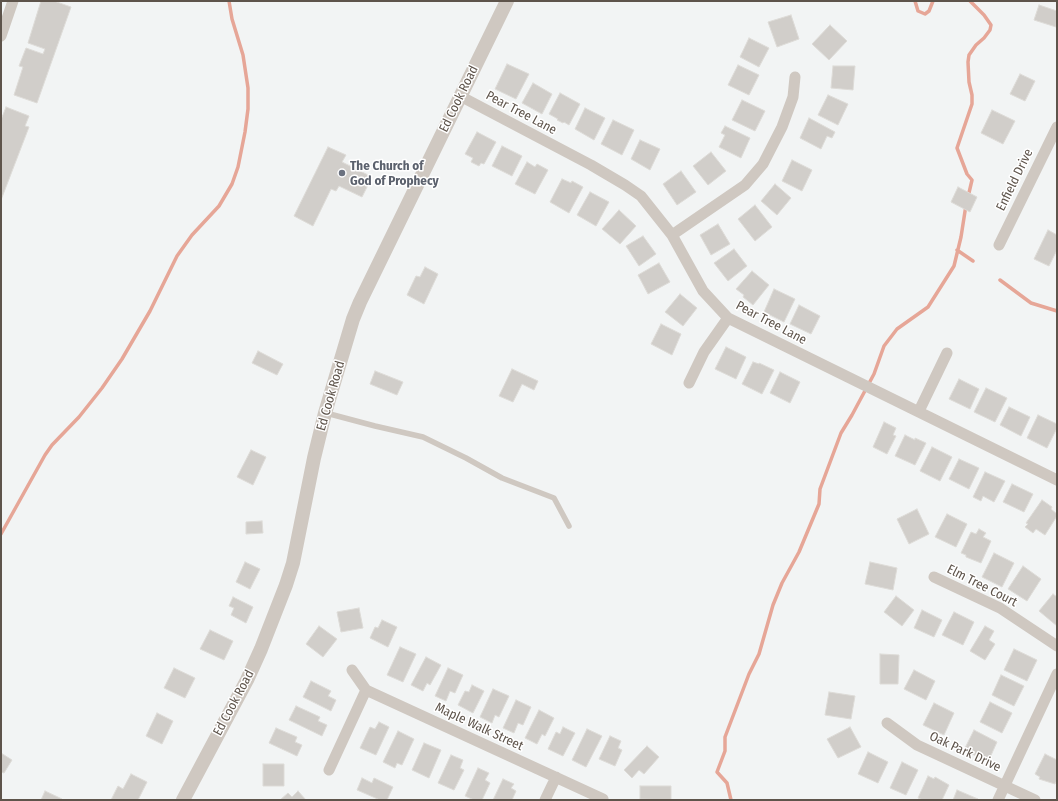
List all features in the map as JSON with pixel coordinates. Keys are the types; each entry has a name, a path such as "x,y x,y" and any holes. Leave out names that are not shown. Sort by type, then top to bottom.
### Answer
{"street":[{"path":"1,36 4,16 13,1"},
{"name":"Ed Cook Road","path":"183,800 247,680 286,585 325,413 353,319 507,1"},
{"path":"672,235 745,185 763,164 782,127 793,97 795,77"},
{"name":"Pear Tree Lane","path":"460,96 591,165 641,196 672,235 703,291 728,318 1057,480"},
{"name":"Enfield Drive","path":"999,246 1057,127"},
{"path":"689,383 704,352 728,318"},
{"path":"919,411 947,353"},
{"name":"Elm Tree Court","path":"934,577 1000,608 1057,646"},
{"path":"329,770 366,690 352,670"},
{"path":"998,800 1057,674"},
{"name":"Maple Walk Street","path":"366,690 603,799"},
{"name":"Oak Park Drive","path":"887,723 917,745 1035,800"},
{"path":"545,800 556,777"}],"lane":[{"path":"325,413 375,426 423,436 502,478 554,498 569,526"}],"building":[{"path":"41,1 54,1 71,7 37,103 14,95 23,67 19,66 26,48 43,54 45,49 28,43"},
{"path":"1039,5 1057,11 1056,27 1034,20"},
{"path":"791,15 799,39 777,47 768,22"},
{"path":"830,25 847,41 829,60 812,44"},
{"path":"749,38 769,48 759,67 740,57"},
{"path":"507,64 529,74 516,99 495,89"},
{"path":"738,65 759,75 749,95 728,85"},
{"path":"833,66 855,66 853,90 831,88"},
{"path":"1020,74 1035,81 1025,101 1010,94"},
{"path":"533,83 552,94 542,114 522,103"},
{"path":"560,93 580,104 569,125 557,120 558,119 549,114"},
{"path":"828,95 848,104 838,125 818,115"},
{"path":"742,100 765,111 755,131 732,120"},
{"path":"6,107 29,116 25,126 29,127 1,200 1,120"},
{"path":"585,108 605,118 594,140 575,129"},
{"path":"992,110 1015,121 1003,144 981,133"},
{"path":"809,118 835,132 832,138 827,136 821,149 800,138"},
{"path":"613,120 634,130 622,155 601,144"},
{"path":"725,126 750,138 741,158 719,147 725,135 721,133"},
{"path":"477,132 496,142 484,164 481,163 479,166 471,162 473,158 465,154"},
{"path":"640,140 660,149 650,170 631,159"},
{"path":"502,146 522,156 512,176 492,166"},
{"path":"328,147 346,155 342,162 372,177 362,197 339,186 336,191 331,189 313,226 294,216"},
{"path":"711,152 726,171 708,185 693,166"},
{"path":"792,160 812,170 802,191 782,181"},
{"path":"527,162 535,167 537,164 548,170 535,194 515,184"},
{"path":"681,171 696,192 677,205 663,184"},
{"path":"562,179 571,183 572,181 583,187 569,213 550,202"},
{"path":"775,184 791,198 777,215 761,201"},
{"path":"958,187 977,197 970,212 951,202"},
{"path":"590,192 609,202 596,226 577,215"},
{"path":"755,205 772,227 755,241 738,219"},
{"path":"619,210 636,226 620,244 602,229"},
{"path":"718,224 730,244 711,255 700,235"},
{"path":"1048,230 1057,235 1057,250 1049,266 1034,259"},
{"path":"643,236 656,254 639,266 626,246"},
{"path":"734,249 747,266 728,281 714,263"},
{"path":"659,263 670,282 648,294 638,275"},
{"path":"425,267 438,274 424,304 407,295 416,276 420,277"},
{"path":"752,271 769,285 753,305 736,289"},
{"path":"774,289 795,299 784,322 764,312"},
{"path":"680,294 697,308 683,326 665,312"},
{"path":"799,305 820,316 811,334 790,324"},
{"path":"661,324 681,334 672,355 651,344"},
{"path":"726,347 746,357 736,379 715,369"},
{"path":"258,351 283,364 277,375 252,363"},
{"path":"753,362 759,363 774,370 762,394 742,384"},
{"path":"512,369 538,381 534,390 522,384 513,402 499,396"},
{"path":"375,371 403,382 397,395 370,384"},
{"path":"780,372 800,382 790,403 770,393"},
{"path":"959,379 979,389 970,409 949,399"},
{"path":"986,388 1007,398 995,422 974,412"},
{"path":"1009,407 1030,417 1021,436 1000,425"},
{"path":"1038,415 1057,424 1057,428 1047,448 1027,438"},
{"path":"884,422 896,428 893,435 896,436 887,454 873,447"},
{"path":"905,435 926,443 915,465 895,456"},
{"path":"932,447 952,457 940,481 920,471"},
{"path":"251,450 266,457 253,485 237,477"},
{"path":"959,459 979,468 969,489 949,479"},
{"path":"985,472 1005,481 994,502 983,496 981,501 973,497"},
{"path":"1012,484 1033,494 1024,512 1003,502"},
{"path":"1042,500 1052,507 1051,509 1057,514 1045,535 1036,529 1033,533 1025,527 1028,524 1026,523"},
{"path":"917,509 929,534 909,544 897,519"},
{"path":"947,514 967,524 956,547 935,537"},
{"path":"262,521 263,533 246,534 246,522"},
{"path":"979,529 986,533 983,537 991,541 981,563 966,557 966,555 961,553 971,532 976,534"},
{"path":"994,553 1014,563 1002,587 982,577"},
{"path":"245,562 260,569 250,589 236,582"},
{"path":"870,562 897,568 893,590 865,584"},
{"path":"1023,566 1041,579 1027,601 1008,589"},
{"path":"1053,594 1057,597 1057,626 1039,611"},
{"path":"896,596 914,610 902,626 884,612"},
{"path":"233,597 253,607 246,623 231,615 234,608 229,606"},
{"path":"359,608 363,628 341,632 337,612"},
{"path":"922,610 942,620 934,637 914,628"},
{"path":"954,612 974,622 963,645 942,635"},
{"path":"382,620 397,627 388,647 370,638 375,627 378,628"},
{"path":"319,626 337,639 323,657 306,644"},
{"path":"985,626 994,631 989,640 995,644 985,660 970,651"},
{"path":"210,630 233,641 224,660 200,649"},
{"path":"400,647 416,654 403,682 387,675"},
{"path":"1014,649 1037,660 1027,681 1004,670"},
{"path":"880,654 899,655 898,684 880,684"},
{"path":"426,657 441,665 430,685 427,683 423,691 411,685"},
{"path":"174,668 195,678 185,698 164,688"},
{"path":"448,668 463,675 455,693 450,691 446,701 435,696"},
{"path":"914,670 935,681 926,700 904,689"},
{"path":"1001,675 1024,686 1014,706 992,695"},
{"path":"311,681 331,691 328,696 336,700 331,711 303,697"},
{"path":"472,685 484,691 473,713 458,705 465,691 469,692"},
{"path":"493,689 509,696 499,717 495,715 492,723 480,717"},
{"path":"829,692 855,696 851,719 825,715"},
{"path":"516,700 531,707 523,725 518,723 514,733 503,728"},
{"path":"990,702 1012,713 1002,733 980,722"},
{"path":"934,703 954,713 944,735 923,725"},
{"path":"296,706 320,717 318,721 327,725 322,736 289,720"},
{"path":"539,710 554,718 545,736 542,734 537,744 525,738"},
{"path":"157,713 173,721 162,744 146,736"},
{"path":"379,722 389,727 376,755 360,748 370,727 375,729"},
{"path":"563,727 575,733 563,756 548,749 556,732 560,734"},
{"path":"850,727 861,747 838,758 827,739"},
{"path":"276,728 297,737 295,742 302,745 297,756 269,743"},
{"path":"587,729 602,736 586,767 572,760"},
{"path":"974,730 997,742 988,762 964,750"},
{"path":"398,731 414,739 402,765 397,763 395,768 383,762"},
{"path":"610,736 621,741 618,748 622,750 615,766 599,759"},
{"path":"424,743 441,750 429,778 412,770"},
{"path":"647,746 659,757 644,774 639,770 632,778 624,770"},
{"path":"868,752 888,762 878,783 858,774"},
{"path":"1,753 12,760 4,773 1,772"},
{"path":"1045,754 1057,760 1057,780 1055,784 1039,779 1040,777 1035,774"},
{"path":"451,755 463,760 460,768 464,770 454,790 438,783"},
{"path":"902,762 918,770 906,795 890,788"},
{"path":"263,764 284,764 284,786 263,786"},
{"path":"478,768 489,773 485,780 490,783 482,800 474,800 465,796"},
{"path":"131,774 147,782 138,800 111,800 118,786 123,789"},
{"path":"928,776 934,779 935,777 949,785 942,800 923,800 918,798"},
{"path":"362,778 372,783 374,778 393,787 387,800 380,800 357,790"},
{"path":"503,779 514,784 511,788 516,791 512,800 493,800"},
{"path":"640,786 671,786 671,800 640,799"},
{"path":"957,790 978,799 953,800"},
{"path":"45,791 62,799 41,800"},
{"path":"298,791 306,800 280,800 288,793 292,797"}],"waterway":[{"path":"1,534 45,455 52,445 79,417 102,388 122,359 150,311 177,256 192,235 219,206 232,184 238,167 245,132 248,109 248,88 243,55 232,19 229,1"},
{"path":"915,1 918,11 925,14 929,11 933,1"},
{"path":"968,197 972,180 967,174 957,148 972,104 968,62 969,55 990,30 991,25 984,15 970,1"},
{"path":"731,800 727,783 717,772 725,751 725,737 749,674 759,654 773,605 782,583 799,552 819,504 820,489 841,433 874,374 884,346 897,329 928,307 954,266 961,237 966,205"},
{"path":"957,250 973,261"},
{"path":"1000,280 1031,303 1057,311"}],"place":[{"name":"The Church of God of Prophecy","path":"342,173"}]}
